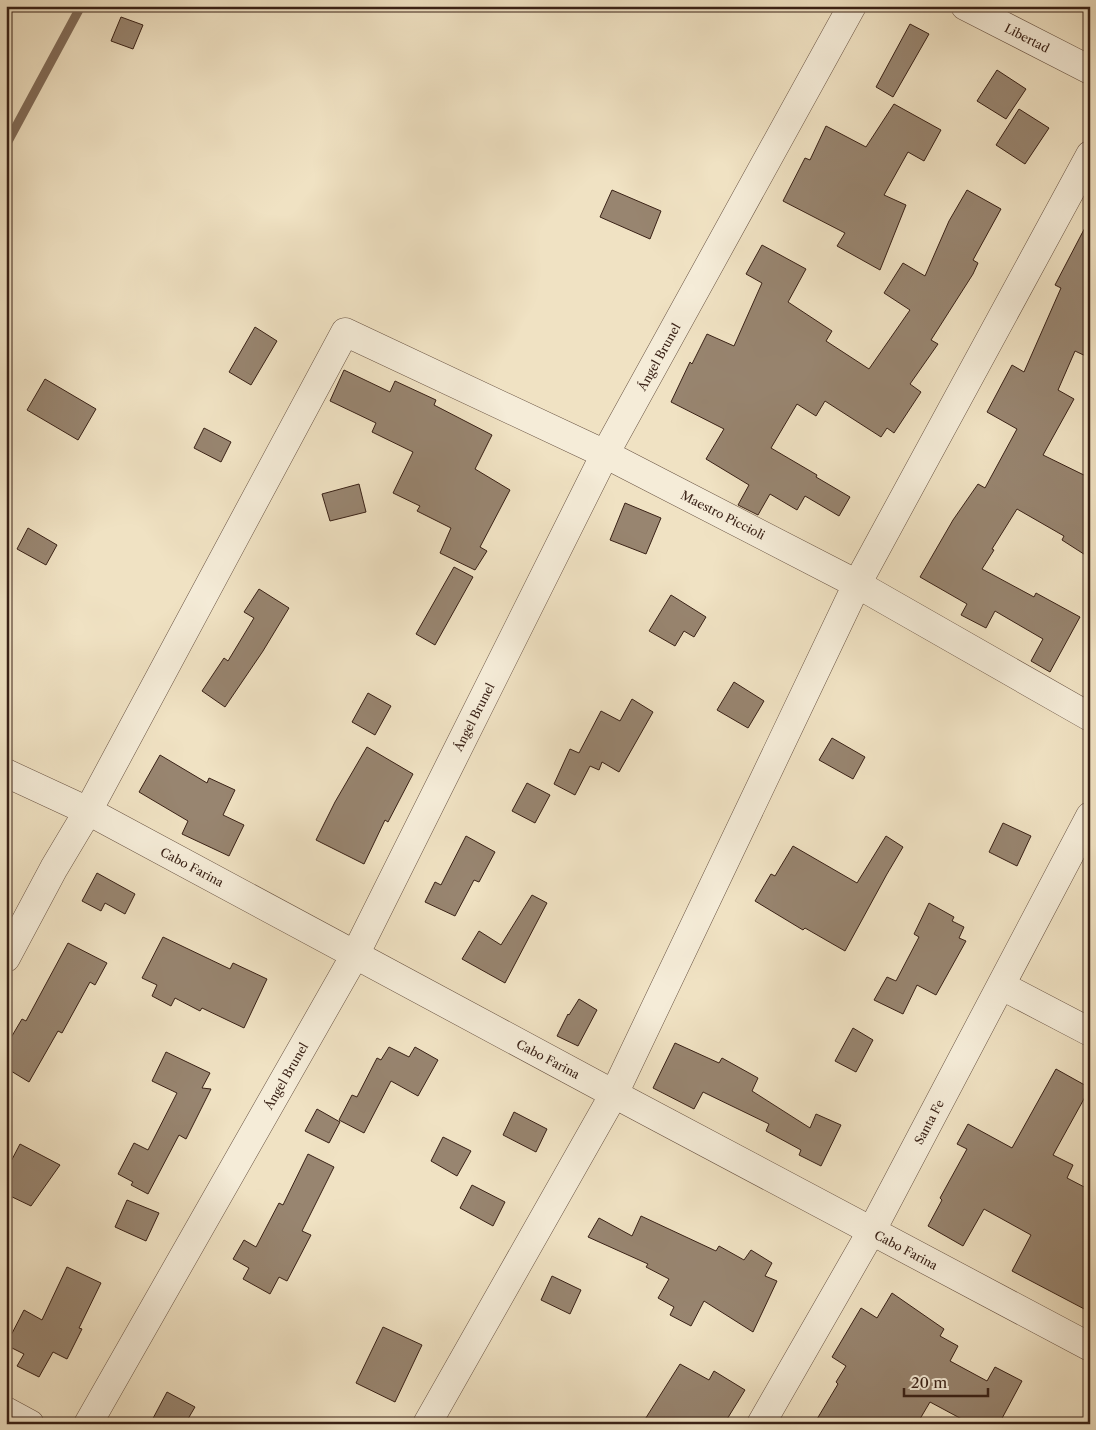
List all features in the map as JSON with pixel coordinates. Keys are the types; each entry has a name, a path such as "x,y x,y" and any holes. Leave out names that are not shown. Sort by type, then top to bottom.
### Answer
{"street":[{"name":"Ángel Brunel","path":"88,1424 355,955 605,454 852,6"},
{"name":"Libertad","path":"964,6 1090,70"},
{"path":"427,1424 614,1094 857,584 1090,155"},
{"name":"Maestro Piccioli","path":"88,811 345,332 605,454 857,584 1090,717"},
{"name":"Cabo Farina","path":"6,773 88,811 871,1232 1090,1346"},
{"path":"6,958 54,868 88,811"},
{"name":"Santa Fe","path":"761,1424 871,1232 1090,816"},
{"path":"1002,986 1090,1032"}],"building":[{"path":"121,17 143,25 133,49 111,41"},
{"path":"910,24 929,34 893,97 876,87"},
{"path":"997,70 1026,89 1006,119 977,101"},
{"path":"894,104 941,130 924,161 908,152 884,195 906,205 880,270 837,246 845,233 783,201 805,158 810,160 826,126 866,147"},
{"path":"1019,109 1049,128 1025,164 996,145"},
{"path":"612,190 661,211 650,239 600,217"},
{"path":"967,190 1001,209 973,260 978,263 973,274 931,340 938,344 910,384 921,392 894,433 887,428 881,437 825,401 816,416 797,404 771,448 850,497 839,516 805,496 797,510 770,494 758,515 738,505 749,485 706,459 724,429 671,402 690,362 692,364 707,334 734,346 762,283 746,274 762,245 806,269 788,302 832,331 826,341 869,369 910,310 884,293 903,263 925,276 949,221"},
{"path":"1090,218 1090,358 1075,351 1058,390 1074,399 1043,455 1090,478 1090,558 1062,540 1064,536 1017,509 982,569 1034,597 1036,593 1080,617 1050,672 1031,661 1043,639 995,611 986,628 961,615 967,604 920,577 953,520 978,484 985,488 1017,429 987,412 1012,365 1024,372 1061,288 1055,285"},
{"path":"255,327 277,341 251,385 229,372"},
{"path":"344,370 390,392 395,381 436,400 434,405 492,435 475,469 510,490 480,547 487,551 475,570 440,553 451,528 417,511 420,506 393,493 413,452 372,432 376,423 330,401"},
{"path":"45,379 96,409 78,440 27,410"},
{"path":"204,428 231,442 221,462 194,448"},
{"path":"359,484 366,512 330,521 322,494"},
{"path":"625,503 661,518 646,554 610,540"},
{"path":"28,528 57,545 46,565 17,549"},
{"path":"454,567 473,577 435,645 416,634"},
{"path":"259,589 289,608 263,651 225,707 202,691 224,658 228,661 254,618 244,612"},
{"path":"671,595 706,617 694,637 684,631 675,646 649,631"},
{"path":"734,682 764,701 748,728 717,710"},
{"path":"368,693 391,706 375,735 352,722"},
{"path":"632,699 653,712 619,772 602,762 599,770 590,766 575,795 554,784 570,749 579,753 601,711 620,721"},
{"path":"832,738 865,757 853,779 819,760"},
{"path":"367,747 413,774 388,822 385,820 364,864 316,840 335,802"},
{"path":"160,755 207,783 209,778 235,790 223,815 244,825 229,856 182,834 188,821 139,792"},
{"path":"527,783 550,795 535,823 512,811"},
{"path":"1003,823 1031,836 1017,866 989,852"},
{"path":"466,836 495,852 479,882 474,880 455,916 425,902 435,882 441,885"},
{"path":"886,836 903,847 845,951 805,928 803,930 755,901 771,874 775,876 793,846 857,883"},
{"path":"97,873 135,894 125,914 105,903 101,911 82,901"},
{"path":"532,895 547,903 505,983 462,959 479,931 501,945"},
{"path":"929,903 954,917 952,921 964,927 959,938 966,941 936,995 917,985 903,1014 874,1000 887,977 896,981 919,937 914,934"},
{"path":"163,937 230,969 233,963 267,979 244,1028 202,1008 200,1011 175,998 171,1006 152,996 157,985 142,978"},
{"path":"68,943 107,963 95,985 90,982 62,1033 58,1031 29,1082 6,1068 6,1046 22,1019 26,1021"},
{"path":"579,999 597,1010 578,1046 557,1036 568,1014"},
{"path":"853,1028 873,1040 856,1072 835,1061"},
{"path":"675,1043 719,1063 722,1058 758,1078 752,1091 810,1128 816,1114 841,1125 821,1166 799,1155 801,1150 766,1131 769,1124 703,1092 694,1109 653,1088"},
{"path":"389,1047 409,1057 415,1047 438,1060 418,1096 391,1081 364,1133 339,1120 352,1095 357,1097 377,1058 381,1060"},
{"path":"166,1052 210,1073 202,1088 211,1089 186,1139 179,1135 148,1194 131,1185 133,1182 118,1174 134,1143 148,1150 177,1093 152,1081"},
{"path":"1056,1069 1090,1088 1053,1155 1073,1165 1067,1178 1090,1190 1090,1312 1012,1271 1031,1235 984,1209 963,1246 928,1226 942,1200 940,1198 967,1149 957,1144 968,1124 1012,1148"},
{"path":"317,1109 340,1122 329,1143 305,1131"},
{"path":"514,1112 547,1129 536,1152 503,1135"},
{"path":"443,1137 471,1151 457,1176 431,1161"},
{"path":"20,1144 60,1165 31,1206 6,1194 6,1171"},
{"path":"308,1154 334,1167 302,1231 311,1235 287,1281 279,1277 270,1294 243,1279 249,1268 233,1259 244,1240 256,1247 279,1203 283,1205"},
{"path":"472,1185 505,1202 493,1226 460,1208"},
{"path":"127,1200 159,1213 146,1241 115,1227"},
{"path":"641,1216 716,1251 719,1246 744,1260 751,1250 772,1263 765,1276 777,1281 753,1332 704,1301 691,1326 670,1315 674,1307 658,1298 669,1279 646,1267 648,1264 588,1237 599,1218 632,1236"},
{"path":"67,1267 101,1283 79,1328 82,1329 67,1359 53,1352 39,1377 17,1366 24,1354 6,1345 24,1310 42,1320"},
{"path":"552,1276 581,1290 570,1314 541,1300"},
{"path":"892,1293 944,1329 940,1336 958,1346 950,1361 987,1381 995,1367 1022,1381 999,1424 971,1424 930,1402 917,1424 814,1424 838,1384 836,1382 846,1366 832,1357 861,1308 877,1318"},
{"path":"383,1327 422,1345 395,1402 356,1383"},
{"path":"680,1364 709,1380 714,1371 745,1390 724,1424 642,1424"},
{"path":"167,1392 195,1407 185,1424 150,1424"}],"waterway":[{"path":"6,145 81,6"}]}
